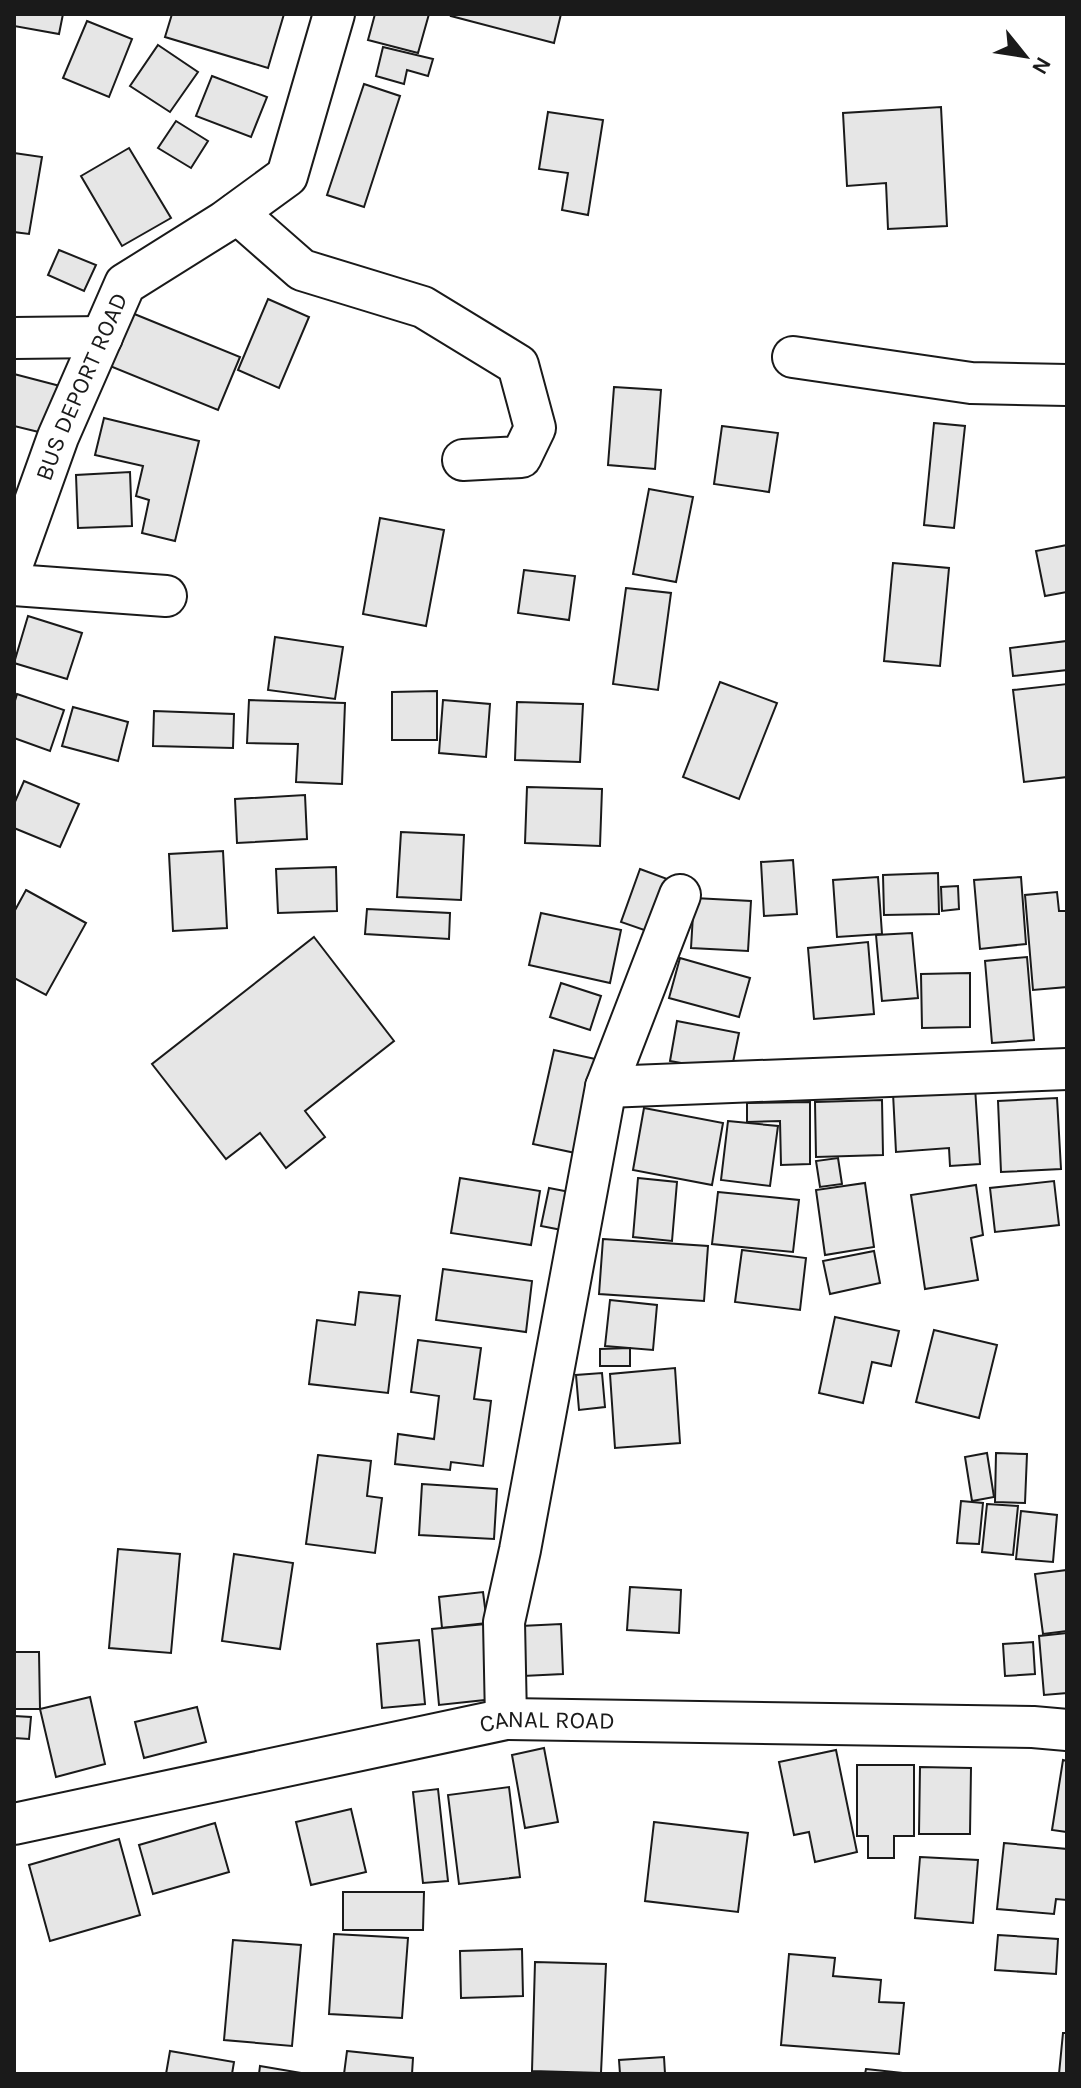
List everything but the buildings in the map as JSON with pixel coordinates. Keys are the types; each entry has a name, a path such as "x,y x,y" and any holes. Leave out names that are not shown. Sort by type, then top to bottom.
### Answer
{"street":[{"name":"BUS DEPORT ROAD","path":"14,560 58,437 125,284 237,213 287,176 334,14"},
{"path":"237,213 302,270 423,307 518,365 535,428 521,457 463,460"},
{"path":"14,338 102,337"},
{"path":"793,357 971,383 1067,385"},
{"path":"14,585 166,596"},
{"path":"506,1719 504,1622 606,1087 680,895"},
{"path":"606,1087 1067,1069"},
{"name":"CANAL ROAD","path":"26,1820 506,1719 1067,1730"}]}
